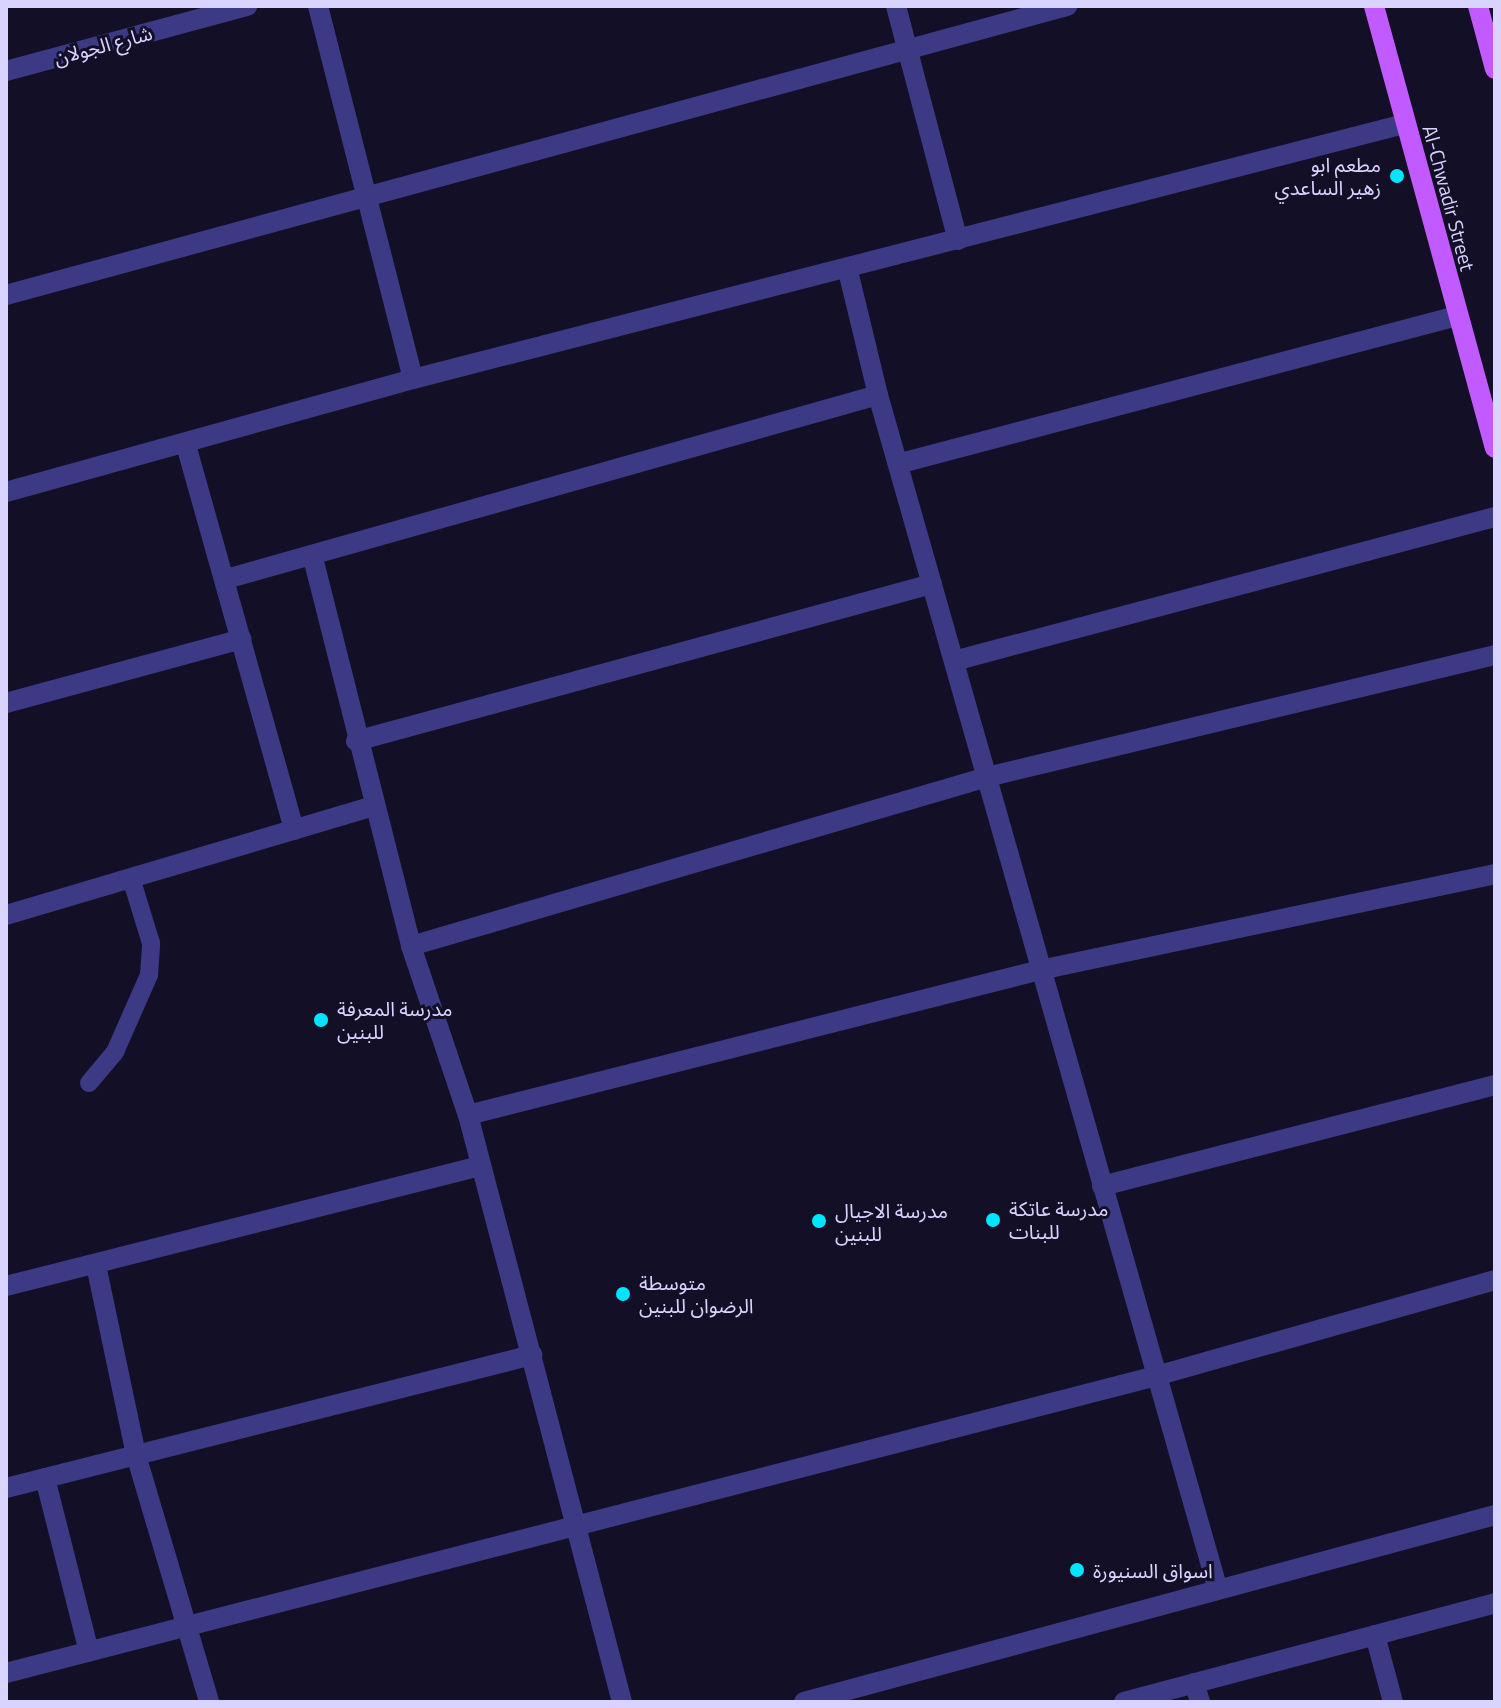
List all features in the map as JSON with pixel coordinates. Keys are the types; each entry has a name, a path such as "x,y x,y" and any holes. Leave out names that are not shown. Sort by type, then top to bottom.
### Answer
{"main road":[{"name":"Al-Chwadir Street","path":"1374,6 1495,448"},
{"path":"1478,6 1495,69"}],"street":[{"name":"شارع الجولان","path":"6,71 247,6"},
{"path":"318,6 413,379"},
{"path":"896,6 958,240"},
{"path":"6,295 369,199 1067,6"},
{"path":"6,492 186,445 413,379 848,271 1404,124"},
{"path":"848,271 878,395 901,463 1040,970 1218,1590"},
{"path":"901,463 1457,316"},
{"path":"226,579 313,558 878,395"},
{"path":"186,445 294,830"},
{"path":"954,661 1495,517"},
{"path":"313,558 356,741 411,946 468,1115 622,1702"},
{"path":"356,741 932,584"},
{"path":"6,703 241,639"},
{"path":"411,946 987,777 1495,655"},
{"path":"6,915 374,806"},
{"path":"468,1115 1040,970 1495,874"},
{"path":"1102,1186 1495,1085"},
{"path":"6,1286 481,1166"},
{"path":"96,1265 136,1455 190,1626 209,1702"},
{"path":"6,1673 1156,1376 1495,1280"},
{"path":"6,1488 532,1355"},
{"path":"45,1478 89,1652"},
{"path":"804,1702 1495,1515"},
{"path":"1124,1702 1197,1693 1375,1635 1495,1603"},
{"path":"1375,1635 1393,1702"}],"lane":[{"path":"89,1083 115,1052 149,975 151,943 131,878"}],"place":[{"name":"مطعم ابو زهير الساعدي","path":"1397,176"},
{"name":"مدرسة المعرفة للبنين","path":"321,1020"},
{"name":"مدرسة عاتكة للبنات","path":"993,1220"},
{"name":"مدرسة الاجيال للبنين","path":"819,1221"},
{"name":"متوسطة الرضوان للبنين","path":"623,1294"},
{"name":"اسواق السنيورة","path":"1077,1570"}]}
